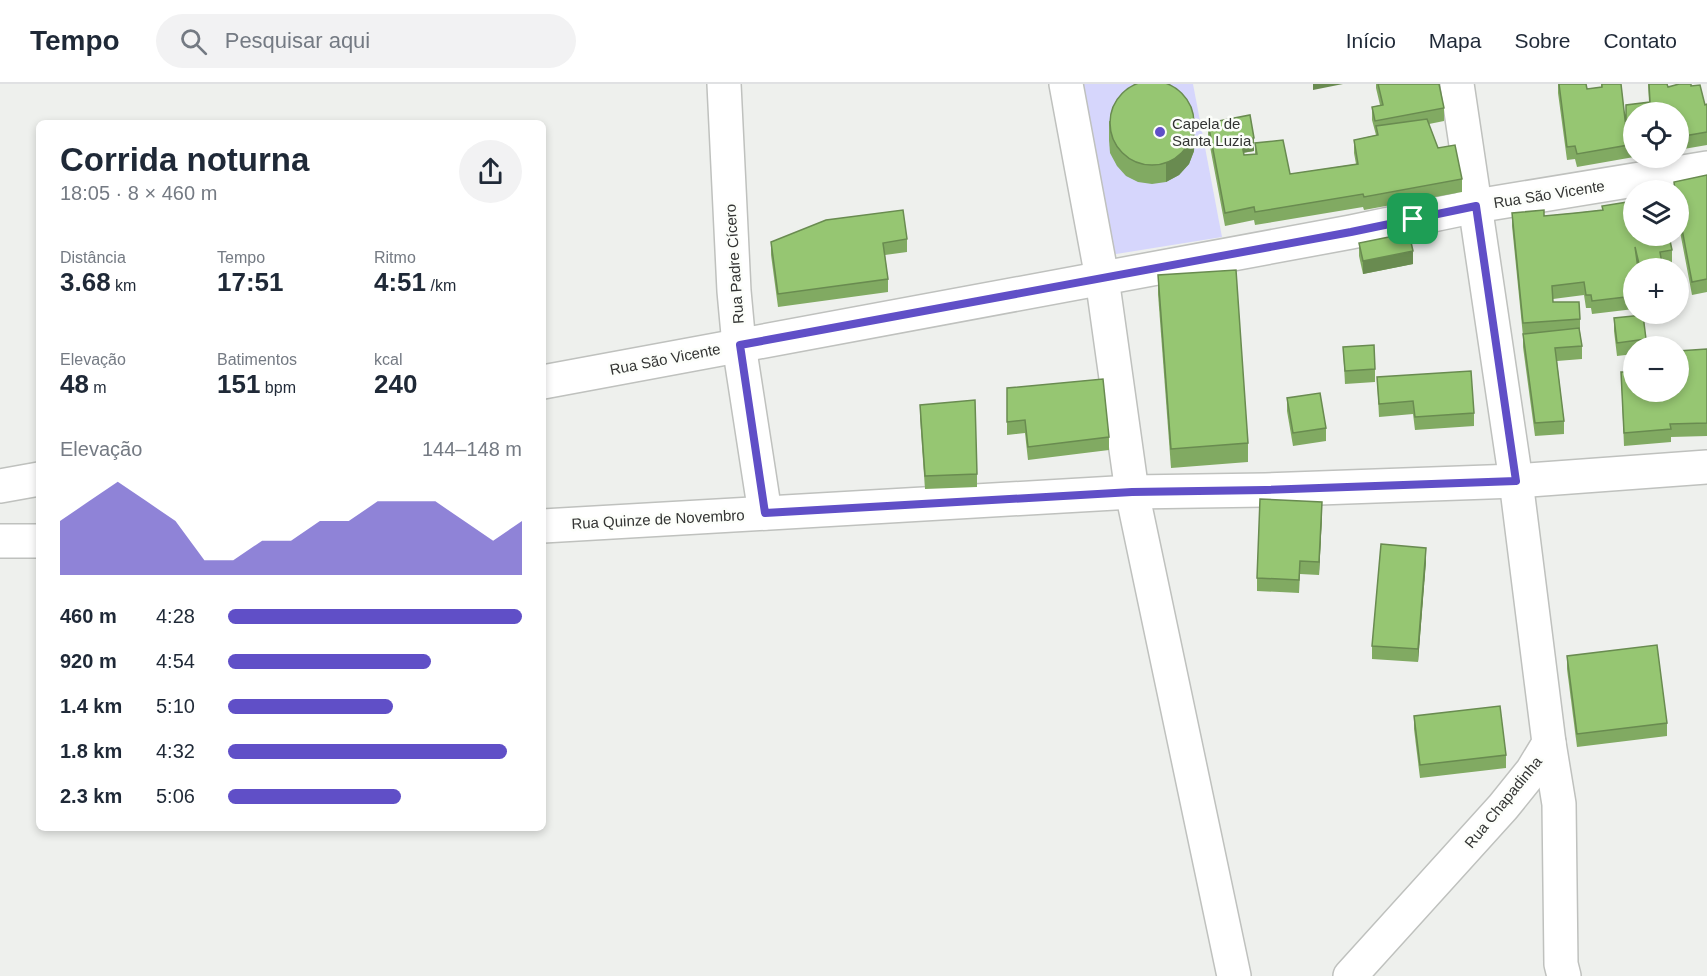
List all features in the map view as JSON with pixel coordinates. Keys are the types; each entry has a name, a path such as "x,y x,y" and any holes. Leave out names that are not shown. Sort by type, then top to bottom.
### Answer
{"street":[{"name":"Rua Padre Cícero","path":"724,84 734,291 765,513"},
{"path":"1066,84 1102,278 1132,492 1234,976"},
{"name":"Rua Chapadinha","path":"1350,976 1503,807 1532,771 1549,743 1516,481 1457,84"},
{"name":"Rua São Vicente","path":"546,381 1351,232 1476,206 1707,168"},
{"name":"Rua Quinze de Novembro","path":"546,526 1132,492 1265,490 1516,481 1707,467"},
{"path":"0,486 36,480"},
{"path":"0,541 36,541"},
{"path":"1549,743 1559,804 1564,976"}],"shaded area":[{"path":"1082,84 1193,84 1222,237 1110,255"}],"building":[{"path":"1144,81 1160,81 1176,88 1187,99 1194,115 1191,139 1182,153 1160,165 1144,165 1128,158 1117,147 1110,131 1110,115 1117,99 1128,88"},
{"path":"1378,84 1439,84 1444,108 1375,121 1372,107 1383,105"},
{"path":"1559,84 1586,84 1587,89 1602,87 1602,84 1621,84 1623,146 1577,154 1575,146 1567,147"},
{"path":"1649,84 1667,84 1668,87 1679,84 1700,85 1705,105 1707,104 1707,132 1689,135 1689,102 1650,102"},
{"path":"1250,115 1254,138 1241,140 1244,155 1257,154 1255,143 1283,140 1290,174 1358,164 1354,140 1378,135 1376,126 1427,119 1438,148 1455,145 1462,179 1364,197 1363,194 1255,212 1254,207 1225,213 1208,123"},
{"path":"1707,175 1707,279 1692,282 1685,246 1689,246 1689,180 1683,180"},
{"path":"1623,203 1623,246 1671,246 1672,250 1660,252 1661,258 1638,258 1635,247 1637,258 1623,258 1623,297 1592,301 1591,295 1586,295 1584,282 1552,286 1553,302 1579,302 1580,319 1523,323 1512,213 1544,210 1544,216 1603,210 1602,206"},
{"path":"903,210 907,239 883,243 888,279 778,294 771,242 826,220"},
{"path":"1409,233 1413,251 1363,261 1359,243"},
{"path":"1236,270 1248,443 1171,449 1158,275"},
{"path":"1623,317 1623,324 1644,324 1646,336 1623,336 1623,342 1617,343 1614,318"},
{"path":"1579,328 1582,346 1555,348 1564,421 1535,423 1523,334"},
{"path":"1374,345 1375,369 1345,371 1343,347"},
{"path":"1707,349 1707,423 1670,424 1671,429 1624,433 1621,372 1623,372 1623,402 1689,402 1689,350"},
{"path":"1471,371 1474,413 1415,417 1413,401 1379,404 1377,377"},
{"path":"1103,379 1109,437 1028,447 1025,420 1007,422 1007,388"},
{"path":"1320,393 1326,428 1293,433 1287,398"},
{"path":"975,400 977,474 925,476 920,405"},
{"path":"1260,499 1322,502 1319,562 1300,561 1299,580 1257,578"},
{"path":"1381,544 1426,548 1418,649 1372,646"},
{"path":"1657,645 1667,723 1577,734 1567,656"},
{"path":"1500,706 1506,755 1420,765 1414,716"}],"place":[{"name":"Capela de Santa Luzia","path":"1160,132"}],"route":[{"path":"1476,206 1516,481 1265,490 1132,492 765,513 740,345 1413,219 1476,206"}]}
